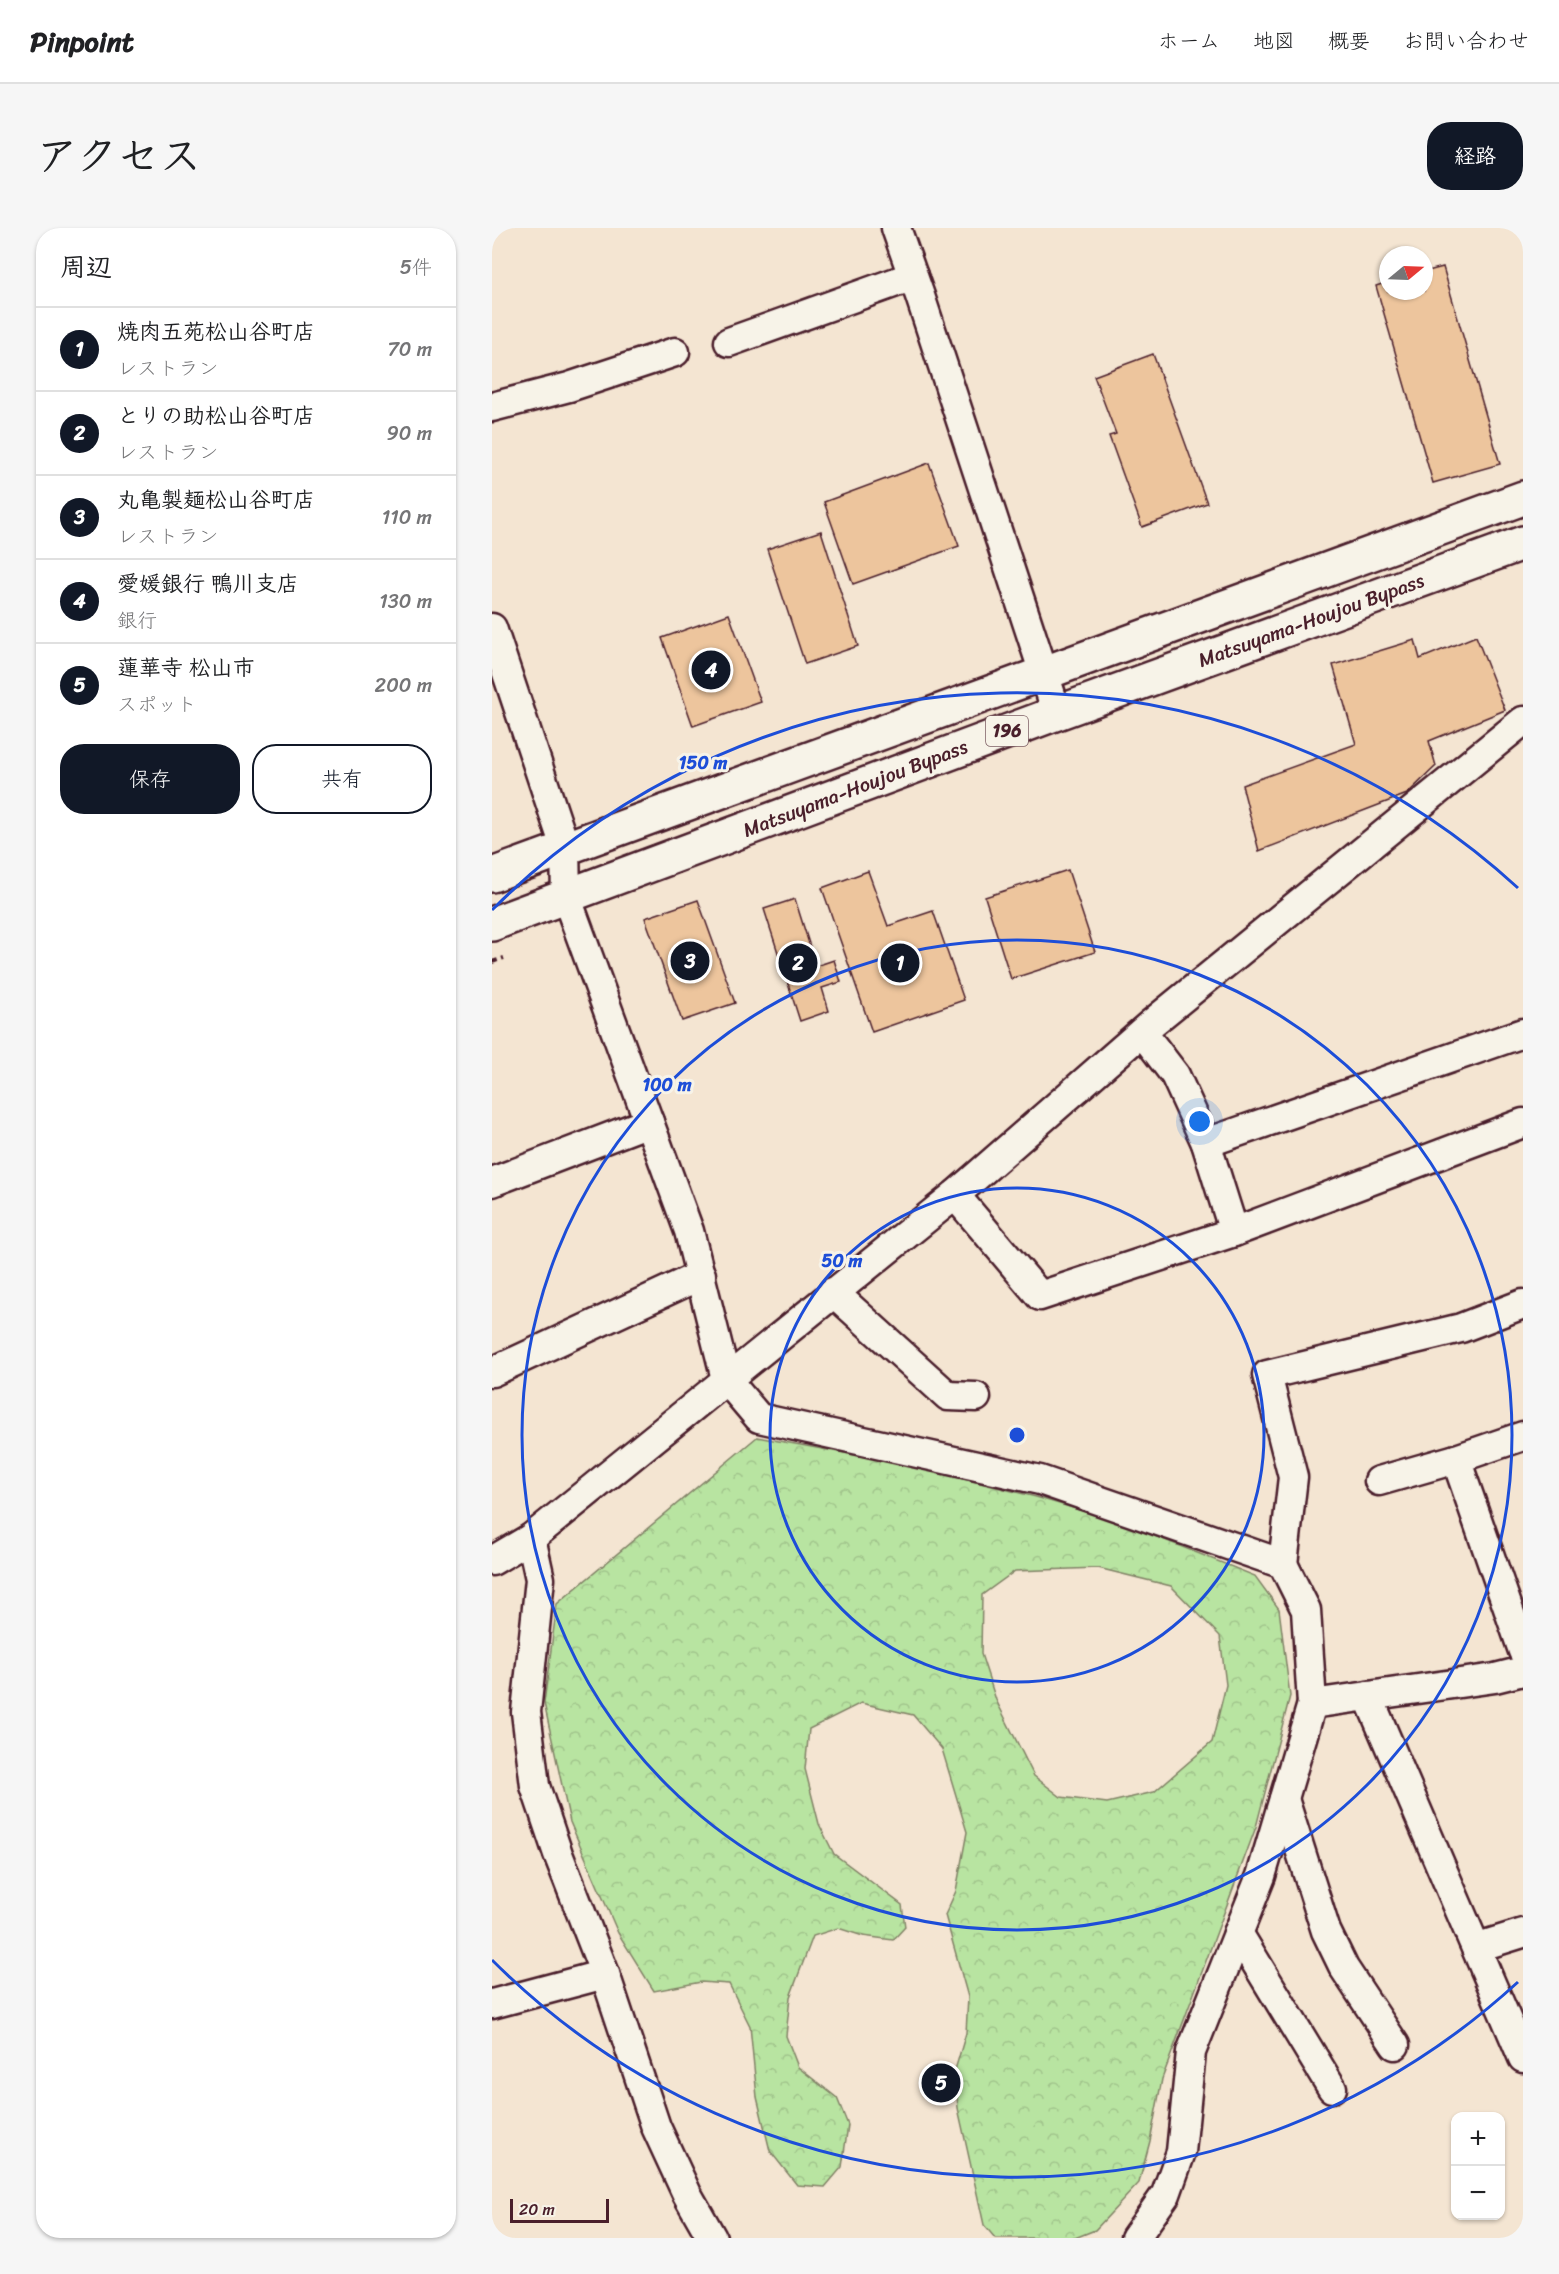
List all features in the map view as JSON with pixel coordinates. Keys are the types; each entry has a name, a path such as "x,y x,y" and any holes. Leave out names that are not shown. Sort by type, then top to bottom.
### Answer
{"highway":[{"name":"196","path":"492,875 1523,498"},
{"name":"Matsuyama-Houjou Bypass","path":"492,924 1057,713 1523,543"}],"street":[{"path":"896,228 1057,713"},
{"path":"729,342 913,276"},
{"path":"492,407 569,387 675,352"},
{"path":"492,628 565,847 566,896 689,1231 726,1379 759,1418 1040,1480 1283,1564"},
{"path":"492,1561 531,1538 955,1195 1142,1032 1523,721"},
{"path":"1142,1032 1175,1075 1206,1143 1234,1232"},
{"path":"1206,1143 1523,1033"},
{"path":"492,1182 649,1122"},
{"path":"955,1195 1040,1296 1234,1232 1523,1123"},
{"path":"492,1372 701,1275"},
{"path":"833,1292 948,1396 976,1397"},
{"path":"1135,2238 1166,2194 1181,2152 1191,2052 1261,1876 1312,1704 1306,1610 1283,1564 1293,1477 1267,1375 1461,1328 1523,1304"},
{"path":"1379,1481 1456,1459 1523,1436"},
{"path":"1456,1459 1523,1651"},
{"path":"531,1538 540,1579 526,1712 535,1786 558,1854 605,1974 656,2127 687,2194 712,2238"},
{"path":"1312,1704 1523,1671"},
{"path":"1368,1696 1478,1947 1523,2058"},
{"path":"1284,1799 1326,1931 1344,1968 1395,2045"},
{"path":"1238,1933 1332,2088"},
{"path":"1478,1947 1523,1933"},
{"path":"492,2004 605,1974"}],"green space":[{"path":"757,1437 904,1464 1036,1497 1120,1522 1255,1576 1279,1609 1290,1696 1256,1827 1162,2079 1139,2183 1095,2230 1075,2238 995,2238 984,2225 958,2108 955,2070 966,2033 968,1997 945,1915 956,1891 967,1832 942,1749 913,1715 861,1703 809,1729 805,1769 819,1824 834,1854 902,1905 905,1927 893,1940 863,1936 838,1928 813,1936 790,1997 786,2036 798,2067 837,2098 848,2125 842,2167 825,2187 797,2185 770,2151 757,2097 750,2026 729,1984 701,1982 654,1991 618,1933 570,1822 544,1703 557,1604","holes":["1098,1568 1171,1586 1220,1636 1226,1685 1212,1742 1154,1792 1107,1803 1061,1797 1034,1776 996,1700 981,1654 982,1595 1015,1571"]}],"building":[{"path":"1443,267 1500,464 1433,483 1380,300 1433,300 1433,270"},
{"path":"1153,354 1207,503 1142,527 1109,436 1116,434 1094,376"},
{"path":"929,463 959,546 853,584 824,502"},
{"path":"821,531 858,646 805,664 767,549"},
{"path":"729,614 761,702 693,726 662,638"},
{"path":"1476,636 1505,710 1429,741 1436,766 1407,794 1259,851 1242,785 1356,744 1333,665 1415,640 1420,659"},
{"path":"1068,870 1095,952 1011,979 985,897"},
{"path":"868,871 888,926 933,911 964,1000 872,1032 822,888"},
{"path":"795,899 816,966 834,960 841,982 822,988 829,1011 800,1021 764,909"},
{"path":"698,900 735,1003 682,1021 645,918"}],"place":[{"name":"愛媛銀行 鴨川支店","path":"711,670"},
{"name":"丸亀製麺松山谷町店","path":"690,961"},
{"name":"とりの助松山谷町店","path":"798,963"},
{"name":"焼肉五苑松山谷町店","path":"900,963"},
{"name":"蓮華寺 松山市","path":"941,2083"}]}
